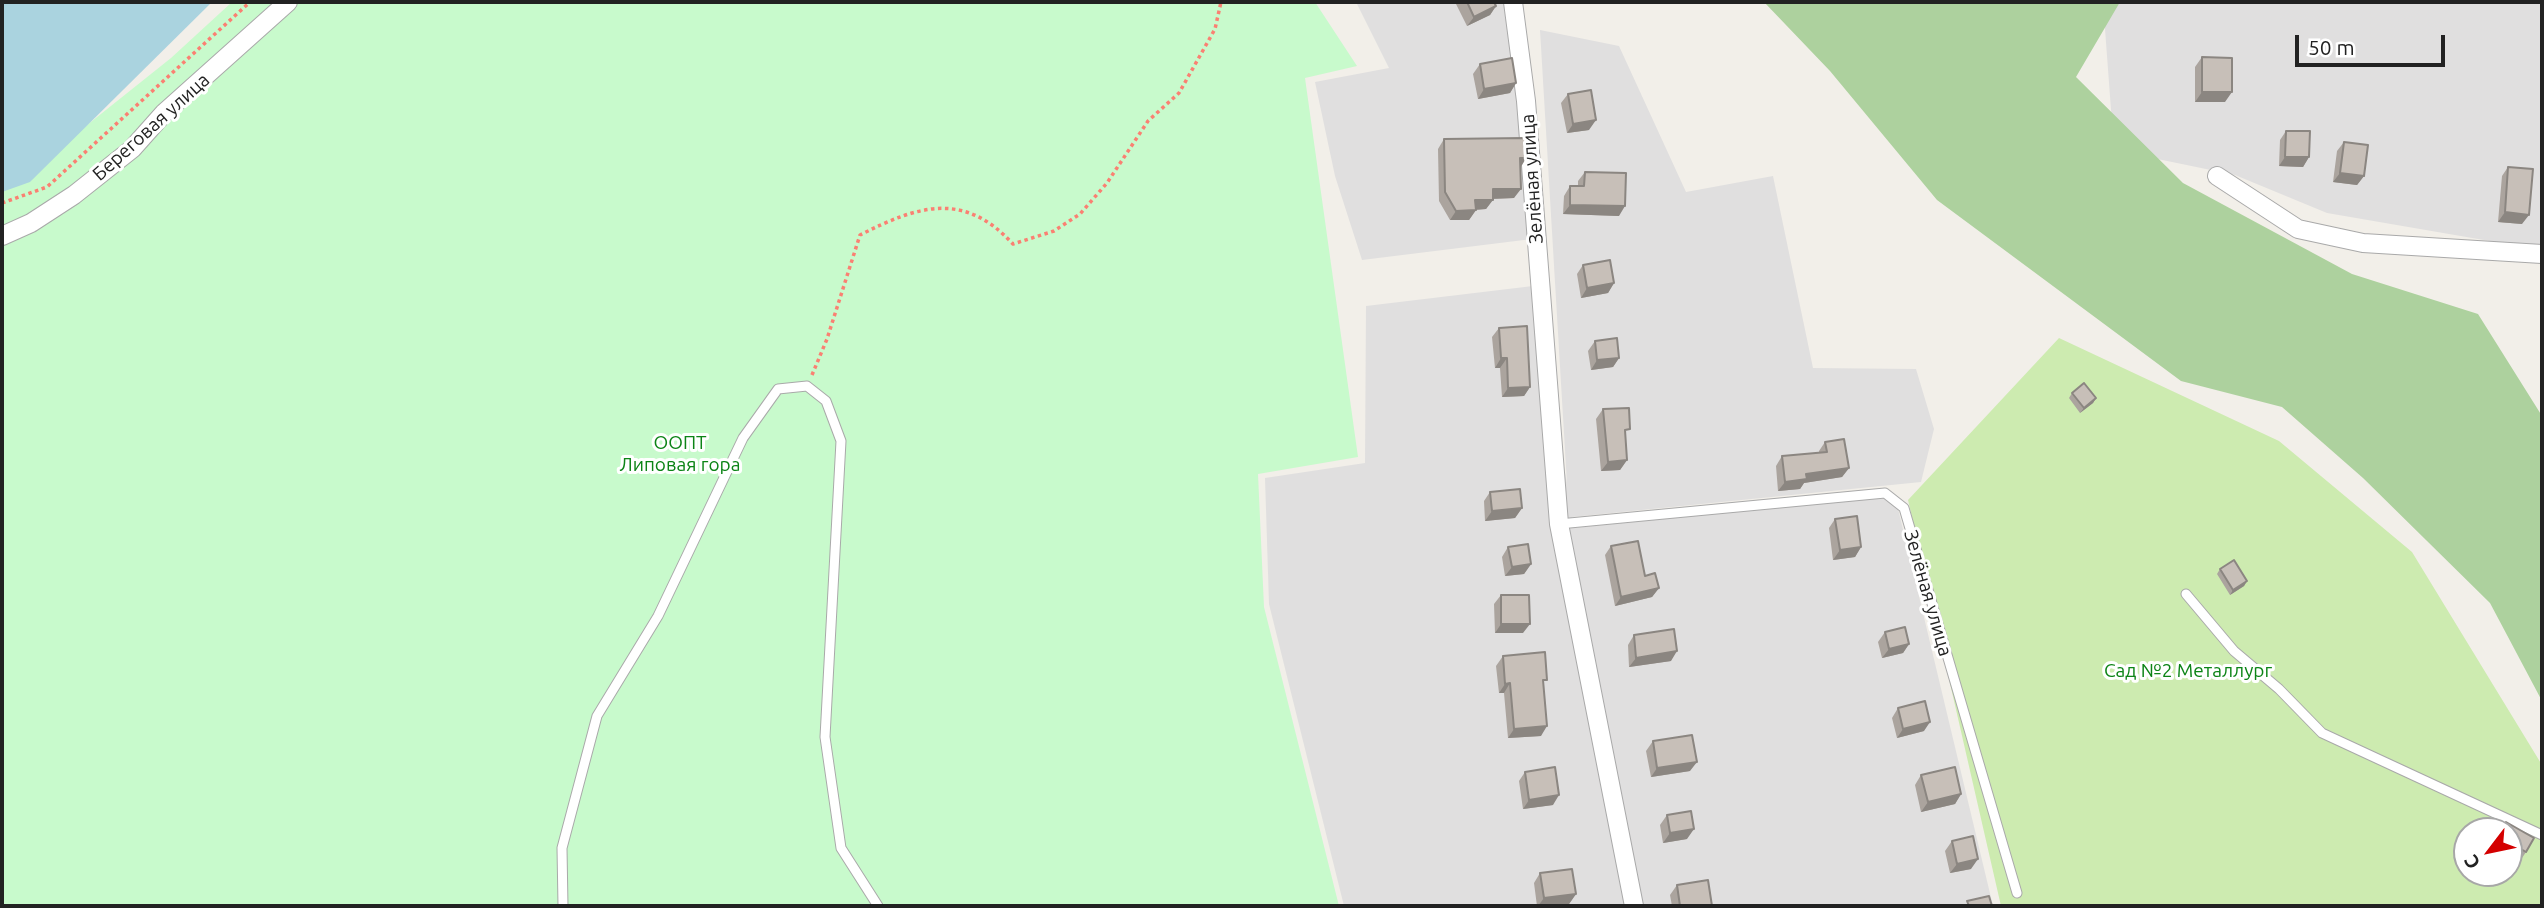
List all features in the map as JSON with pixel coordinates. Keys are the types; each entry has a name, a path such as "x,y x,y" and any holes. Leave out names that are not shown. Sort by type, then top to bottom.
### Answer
{"street":[{"name":"Береговая улица","path":"2,236 31,223 74,195 132,149 164,113 288,2"},
{"name":"Зелёная улица","path":"1513,2 1527,101 1559,524 1634,906"},
{"path":"2217,176 2298,229 2363,243 2542,254"}],"lane":[{"path":"563,906 562,848 597,716 657,616 743,438 778,390 807,386 826,401 841,441 825,737 841,848 877,906"},
{"name":"Зелёная улица","path":"1559,524 1885,493 1904,508 2017,893"},
{"path":"2186,594 2234,651 2279,689 2322,733 2542,835"}],"path":[{"path":"2,203 47,187 250,2"},
{"path":"807,386 827,339 860,235 902,214 968,210 993,223 1013,244 1054,231 1080,214 1107,183 1148,121 1179,93 1215,29 1222,2"}],"shaded area":[{"path":"1356,2 1503,2 1511,35 1532,239 1362,260 1335,176 1315,82 1389,68"},
{"path":"2103,2 2542,2 2542,250 2327,213 2235,175 2114,150"},
{"path":"1540,30 1619,46 1686,192 1773,176 1813,368 1916,369 1934,429 1921,482 1572,517 1573,528 1895,496 1993,906 1344,906 1269,604 1265,478 1365,463 1366,306 1533,286 1567,484"}],"green space":[{"name":"ООПТ Липовая гора","path":"232,2 1315,2 1357,66 1305,78 1358,457 1258,474 1264,607 1339,906 2,906 2,180 37,165 171,58"},
{"path":"1764,2 2120,2 2076,77 2183,183 2352,274 2478,314 2542,416 2542,701 2490,603 2363,478 2282,407 2181,381 1937,200 1830,71"},
{"name":"Сад №2 Металлург","path":"2059,338 2279,441 2412,552 2542,765 2542,906 2001,906 1908,500"}],"water":[{"path":"2,2 212,2 30,182 2,192"}],"building":[{"path":"1467,2 1494,2 1496,6 1474,17"},
{"path":"2202,57 2232,58 2232,92 2202,92"},
{"path":"1512,58 1516,83 1484,89 1480,64"},
{"path":"1591,90 1596,120 1573,124 1568,94"},
{"path":"2286,131 2310,131 2309,157 2285,157"},
{"path":"1525,138 1526,158 1520,158 1521,189 1493,189 1493,200 1475,200 1476,210 1456,211 1445,192 1444,139"},
{"path":"2344,142 2368,145 2364,176 2340,173"},
{"path":"2508,167 2533,169 2529,215 2505,212"},
{"path":"1585,172 1626,173 1625,206 1570,205 1570,186 1584,186"},
{"path":"1610,260 1614,283 1587,288 1583,265"},
{"path":"1527,326 1530,387 1508,388 1507,358 1501,358 1499,328"},
{"path":"1617,338 1619,358 1597,360 1595,341"},
{"path":"2084,383 2096,398 2084,408 2072,393"},
{"path":"1629,408 1630,429 1625,430 1627,460 1608,462 1603,409"},
{"path":"1844,439 1849,468 1806,474 1807,479 1785,482 1782,456 1827,452 1825,442"},
{"path":"1520,489 1522,508 1492,511 1490,492"},
{"path":"1857,516 1861,547 1840,550 1835,519"},
{"path":"1638,541 1645,576 1655,573 1659,588 1621,597 1611,546"},
{"path":"1528,544 1531,564 1512,567 1508,547"},
{"path":"2234,560 2247,581 2233,590 2220,569"},
{"path":"1501,595 1529,595 1530,624 1501,624"},
{"path":"1905,627 1909,644 1889,649 1885,632"},
{"path":"1674,629 1677,651 1636,658 1634,635"},
{"path":"1545,652 1547,680 1543,680 1547,726 1514,729 1510,683 1505,684 1503,656"},
{"path":"1925,701 1930,722 1903,729 1898,708"},
{"path":"1692,735 1697,762 1657,768 1653,741"},
{"path":"1555,767 1559,795 1529,800 1525,772"},
{"path":"1955,767 1961,794 1928,802 1921,775"},
{"path":"1691,811 1694,829 1670,833 1667,815"},
{"path":"2523,832 2534,838 2526,852 2523,850"},
{"path":"1973,836 1978,859 1957,864 1952,841"},
{"path":"1572,869 1576,894 1544,898 1540,873"},
{"path":"1708,880 1712,906 1680,906 1677,885"},
{"path":"1989,896 1992,906 1969,906 1967,901"}]}
